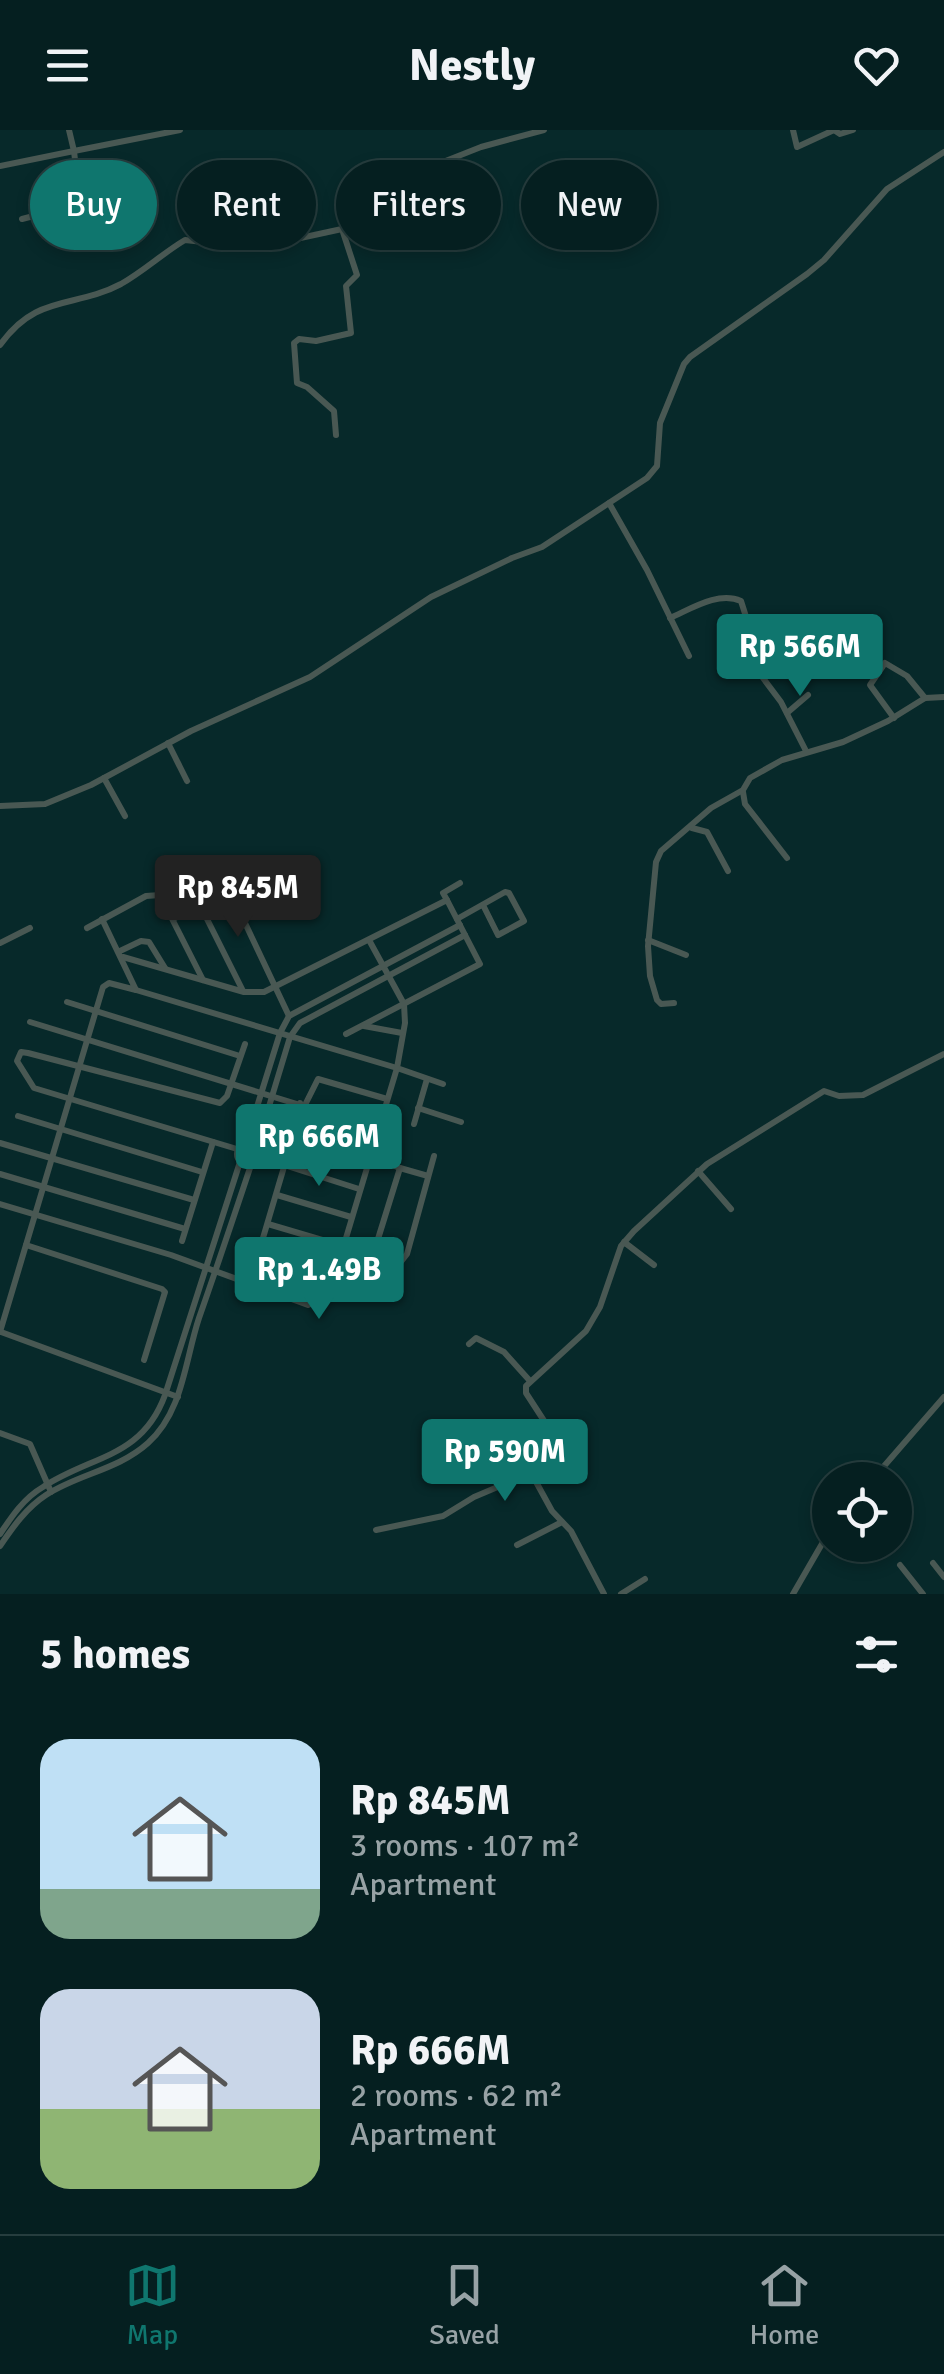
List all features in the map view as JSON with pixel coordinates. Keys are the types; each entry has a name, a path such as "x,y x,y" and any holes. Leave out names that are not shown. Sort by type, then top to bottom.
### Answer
{"street":[{"path":"22,220 80,204 69,130"},
{"path":"0,166 180,130"},
{"path":"448,160 544,130"},
{"path":"793,130 798,147 834,130 840,134 853,130"},
{"path":"0,806 45,804 326,668 431,597 542,547 609,503 655,471 660,423 690,357 808,274 888,189 944,152"},
{"path":"0,345 16,323 49,306 119,285 186,240 268,244 336,230"},
{"path":"336,435 333,410 297,383 294,343 300,338 316,342 352,332 346,286 356,275 348,250"},
{"path":"609,503 689,656"},
{"path":"670,618 718,598 741,600 754,645 754,666 788,713 806,751"},
{"path":"894,718 870,685 886,662 907,676 925,698"},
{"path":"788,713 808,695"},
{"path":"674,1003 661,1004 657,1000 650,976 648,940 658,855 711,808 743,790 750,778 790,755 842,742 894,718 925,698 944,697"},
{"path":"168,743 187,781"},
{"path":"104,778 125,816"},
{"path":"743,790 744,804 787,858"},
{"path":"691,828 707,832 728,871"},
{"path":"346,1034 480,964 443,893 460,883"},
{"path":"172,920 238,884"},
{"path":"229,889 290,1016"},
{"path":"238,1149 246,1142 280,1033 290,1016 383,966 483,905 509,893 524,921 498,935 483,905"},
{"path":"86,928 154,894 164,899 203,981"},
{"path":"121,954 254,994 276,988 447,900"},
{"path":"200,904 244,992"},
{"path":"102,919 136,990"},
{"path":"0,943 30,928"},
{"path":"259,1157 257,1146 290,1037 300,1023 465,935"},
{"path":"0,1204 217,1270 308,1305 323,1298 343,1248 388,1099 402,1033 404,1004 370,940"},
{"path":"648,940 686,955"},
{"path":"121,954 141,941 150,942 166,970"},
{"path":"178,1398 0,1332 102,988 109,983 136,990 442,1084"},
{"path":"67,1002 240,1056"},
{"path":"30,1022 378,1129"},
{"path":"362,1026 402,1033"},
{"path":"238,1149 32,1087 17,1061 22,1052 28,1053 214,1103 223,1100 245,1044"},
{"path":"604,1594 580,1544 552,1511 530,1473 526,1455 550,1430 526,1393 530,1381 576,1344 586,1331 600,1307 624,1242 698,1172 824,1091 839,1096 863,1095 944,1054"},
{"path":"414,1124 427,1079"},
{"path":"388,1099 314,1080 292,1124 428,1176"},
{"path":"418,1108 461,1122"},
{"path":"18,1116 202,1172"},
{"path":"182,1241 213,1142"},
{"path":"246,1142 257,1146"},
{"path":"0,1143 194,1200"},
{"path":"0,1534 16,1510 116,1453 143,1434 159,1413 240,1162 238,1149"},
{"path":"268,1224 396,1263 404,1260 434,1156"},
{"path":"0,1546 49,1488 120,1463 145,1446 162,1427 178,1398 198,1322 250,1165 259,1157"},
{"path":"259,1157 359,1189"},
{"path":"240,1162 250,1165"},
{"path":"255,1264 284,1166"},
{"path":"372,1255 400,1168"},
{"path":"698,1172 731,1209"},
{"path":"0,1174 185,1230"},
{"path":"277,1195 351,1218"},
{"path":"624,1242 654,1265"},
{"path":"26,1246 162,1288 165,1292 144,1360"},
{"path":"259,1252 382,1291"},
{"path":"469,1344 476,1338 494,1345 530,1381"},
{"path":"888,1462 944,1397"},
{"path":"0,1433 30,1444 49,1488"},
{"path":"376,1530 442,1516 530,1473"},
{"path":"517,1545 562,1522"},
{"path":"793,1594 812,1561"},
{"path":"933,1562 944,1578"},
{"path":"900,1565 922,1594"},
{"path":"622,1594 645,1579"}]}
